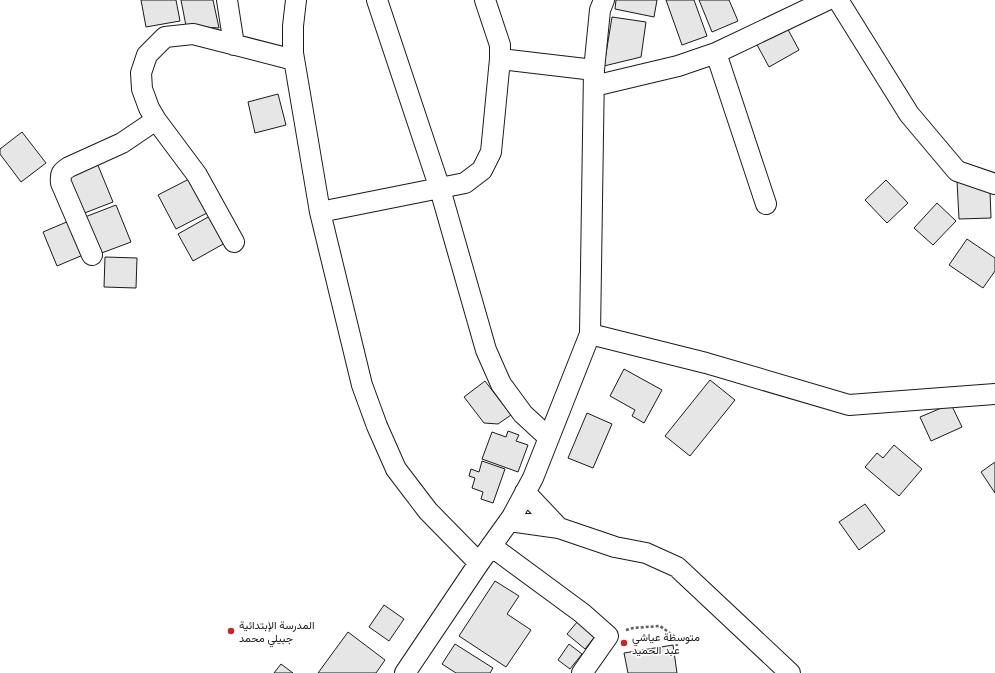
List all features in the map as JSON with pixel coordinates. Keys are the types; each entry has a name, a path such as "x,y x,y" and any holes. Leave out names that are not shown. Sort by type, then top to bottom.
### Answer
{"street":[{"path":"227,0 234,45"},
{"path":"296,0 293,26 293,53 320,212 362,384 377,426 396,469 428,511 479,563"},
{"path":"377,0 440,189 486,350 500,384 523,414 549,438"},
{"path":"320,212 465,183 482,170 491,152 500,60 500,45 486,0"},
{"path":"406,673 509,520 533,478 590,334 594,78 600,10 604,0"},
{"path":"500,60 594,78 678,66 716,53 827,0"},
{"path":"838,0 910,114 957,170 995,184"},
{"path":"234,242 197,175 156,120 149,108 142,89 140,73 147,55 165,37 193,34 294,60"},
{"path":"716,53 766,204"},
{"path":"92,255 61,183 60,178 62,171 122,144 156,120"},
{"path":"590,334 706,363 849,405 995,394"},
{"path":"525,492 560,528"},
{"path":"509,520 560,528 615,547 646,553 677,567 790,673"},
{"path":"492,546 582,613 608,636 582,673"}],"path":[{"path":"608,636 633,628 660,626 674,636 677,646"}],"building":[{"path":"141,0 176,0 180,21 146,27"},
{"path":"181,0 213,0 219,28 186,26"},
{"path":"616,0 657,0 654,17 615,9"},
{"path":"666,0 694,0 707,36 682,45"},
{"path":"699,0 729,0 738,21 712,32"},
{"path":"612,17 646,22 641,57 604,66"},
{"path":"785,24 799,50 769,67 755,41"},
{"path":"278,94 286,125 255,133 248,102"},
{"path":"22,132 46,163 21,182 0,154 0,149"},
{"path":"97,163 113,202 82,214 66,174"},
{"path":"189,179 207,213 176,229 158,195"},
{"path":"886,180 908,203 887,223 865,200"},
{"path":"957,181 990,191 991,218 959,219"},
{"path":"937,203 956,221 933,245 914,228"},
{"path":"116,205 131,242 99,254 85,217"},
{"path":"210,216 225,243 193,261 178,234"},
{"path":"69,221 83,255 57,266 43,232"},
{"path":"967,239 995,258 995,271 983,288 949,265"},
{"path":"105,257 137,258 136,288 104,287"},
{"path":"624,369 662,390 644,423 632,416 635,410 610,396"},
{"path":"710,380 735,400 690,456 665,436"},
{"path":"485,381 511,415 498,424 484,423 464,397"},
{"path":"951,404 962,427 931,441 920,417"},
{"path":"587,413 612,424 593,468 568,458"},
{"path":"508,431 519,435 516,441 528,445 518,472 482,459 492,432 506,437"},
{"path":"894,445 922,469 899,496 865,467 877,453 883,458"},
{"path":"482,461 505,469 493,503 481,499 483,492 472,488 475,478 469,476 471,469 479,472"},
{"path":"995,462 995,493 981,472"},
{"path":"865,504 885,531 859,550 839,522"},
{"path":"495,581 519,596 507,614 531,630 506,667 459,636"},
{"path":"384,605 404,619 389,641 369,627"},
{"path":"578,621 596,635 585,649 567,634"},
{"path":"348,632 385,660 376,673 318,673"},
{"path":"455,644 493,668 490,673 456,673 442,664"},
{"path":"569,644 582,654 570,669 558,660"},
{"path":"673,645 677,673 628,673 624,653"},
{"path":"281,664 293,673 274,673"}],"place":[{"name":"المدرسة الإبتدائية جبيلي محمد","path":"231,631"},
{"name":"متوسطة عياشي عبد الحميد","path":"624,643"}]}
